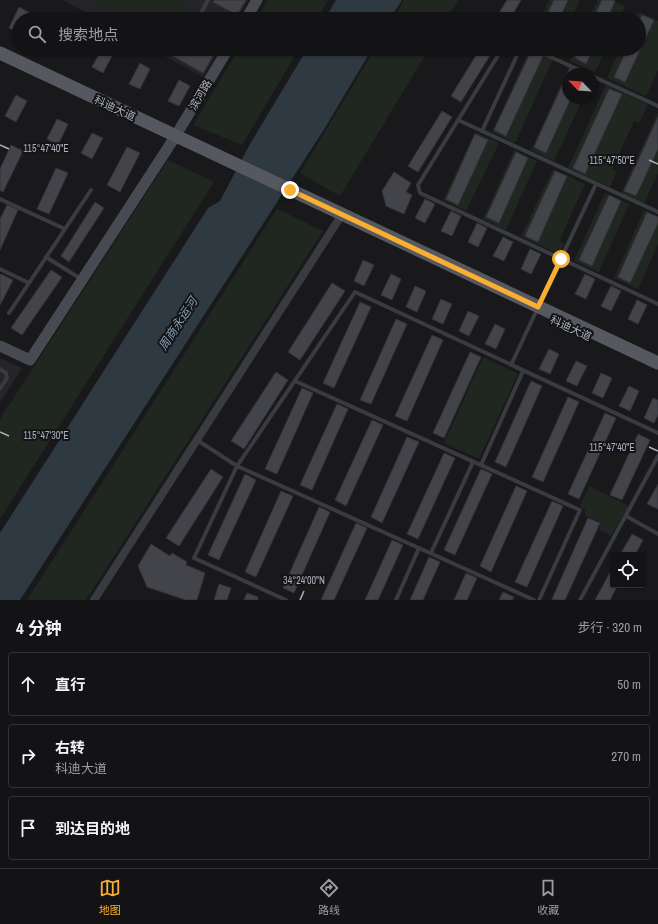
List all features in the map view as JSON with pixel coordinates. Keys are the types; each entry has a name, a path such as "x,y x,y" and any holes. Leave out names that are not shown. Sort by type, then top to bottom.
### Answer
{"main road":[{"name":"科迪大道","path":"0,53 173,140"},
{"name":"科迪大道","path":"0,62 229,165 537,309 658,369"},
{"name":"科迪大道","path":"289,193 339,219 658,363"}],"street":[{"path":"250,12 257,0"},
{"name":"滨河路","path":"0,346 30,360 173,140 224,56"},
{"path":"94,600 339,219"}],"lane":[{"path":"202,12 208,0"},
{"path":"498,56 418,185 420,193 658,304"},
{"path":"482,131 517,56"},
{"path":"548,56 575,68"},
{"path":"598,79 658,106"},
{"path":"458,120 658,212"},
{"path":"511,365 596,184"},
{"path":"9,313 91,190"},
{"path":"1,201 65,229"},
{"path":"46,257 82,280"},
{"path":"0,269 29,283"},
{"path":"286,600 194,558 238,466 355,292 658,433"},
{"path":"0,369 6,373 7,378 0,389"},
{"path":"481,465 523,371"},
{"path":"295,381 580,510 539,600"},
{"path":"197,440 238,466 534,600"},
{"path":"580,600 658,456"},
{"path":"431,553 473,462"},
{"path":"626,516 658,534"},
{"path":"396,600 419,548"}],"shaded area":[{"path":"63,0 248,0 240,12 85,12"},
{"path":"89,0 190,0 183,12 111,12"},
{"path":"268,0 328,0 321,12 260,12"},
{"path":"404,0 458,0 451,12 397,12"},
{"path":"549,0 580,0 574,12 544,12"},
{"path":"598,0 613,0 625,6 622,12 592,12"},
{"path":"646,16 658,21 658,70 646,96 607,78 617,56 646,56"},
{"path":"165,56 215,56 203,77"},
{"path":"235,56 295,56 242,145 193,125"},
{"path":"371,56 425,56 340,196 300,173"},
{"path":"527,56 546,56 553,59 515,143 492,132"},
{"path":"572,56 603,56 597,68 586,68 570,61"},
{"path":"562,82 562,104 580,104 554,161 531,150"},
{"path":"606,85 648,105 639,123 634,121 612,169 617,171 610,187 568,168"},
{"path":"658,112 658,173 644,204 621,193"},
{"path":"475,132 499,143 466,211 443,200"},
{"path":"514,150 537,161 506,230 483,219"},
{"path":"168,160 214,182 0,519 0,419"},
{"path":"553,169 585,184 559,241 564,244 559,254 521,236"},
{"path":"605,193 629,204 599,272 574,261"},
{"path":"277,209 323,231 86,600 27,600"},
{"path":"644,210 658,216 658,244 638,289 614,278"},
{"path":"483,357 518,374 479,459 444,443"},
{"path":"0,358 22,368 0,403"},
{"path":"589,486 629,506 611,536 599,530 601,522 585,516 585,510 580,506"}],"water":[{"path":"336,0 402,0 394,12 329,12"},
{"name":"周商永运河","path":"303,56 368,56 323,131 20,600 0,600 0,533 208,208 220,201 250,144"}],"building":[{"path":"214,0 246,0 239,12 231,12 213,2"},
{"path":"507,0 521,0 514,12 500,12"},
{"path":"554,0 568,0 562,12 548,12"},
{"path":"602,0 615,1 610,12 596,12"},
{"path":"19,7 28,12 17,12"},
{"path":"646,17 654,20 646,37"},
{"path":"12,22 12,30 9,28"},
{"path":"98,56 112,56 103,73 92,67"},
{"path":"173,56 213,56 203,73"},
{"path":"476,56 490,56 461,102 451,96"},
{"path":"529,56 543,56 506,136 494,130"},
{"path":"576,56 590,56 586,64 575,58"},
{"path":"624,56 637,56 625,82 614,77"},
{"path":"140,63 150,69 140,89 129,84"},
{"path":"179,80 190,86 179,106 168,101"},
{"path":"562,86 562,104 568,104 546,153 534,147"},
{"path":"609,89 622,94 585,174 573,168"},
{"path":"16,95 27,101 16,122 5,116"},
{"path":"442,111 452,117 418,172 408,166"},
{"path":"658,117 658,149 636,196 624,191"},
{"path":"57,119 68,124 58,145 47,139"},
{"path":"92,133 103,138 92,159 81,153"},
{"path":"475,134 488,140 458,205 446,199"},
{"path":"11,145 23,151 3,192 0,190 0,169"},
{"path":"127,147 140,153 120,192 107,185"},
{"path":"516,152 528,158 499,223 486,217"},
{"path":"56,168 68,173 49,214 37,209"},
{"path":"555,171 567,176 538,242 525,236"},
{"path":"394,172 411,183 406,192 412,195 404,214 386,206 382,191"},
{"path":"609,195 621,201 592,266 579,260"},
{"path":"425,199 435,204 425,223 415,218"},
{"path":"95,202 104,208 69,262 61,256"},
{"path":"7,205 18,210 0,250 0,219"},
{"path":"451,211 461,216 452,236 441,231"},
{"path":"647,212 658,217 658,223 630,283 618,277"},
{"path":"477,223 487,228 478,247 468,242"},
{"path":"503,237 513,242 504,261 493,256"},
{"path":"530,249 541,254 531,274 521,269"},
{"path":"363,260 374,265 364,286 354,281"},
{"path":"51,270 62,277 22,335 11,328"},
{"path":"1,274 13,280 0,305 0,275"},
{"path":"391,274 401,279 392,300 381,295"},
{"path":"585,274 595,279 586,299 575,294"},
{"path":"332,283 345,291 300,360 288,352"},
{"path":"415,286 426,291 417,312 406,307"},
{"path":"611,286 621,291 611,311 601,306"},
{"path":"441,299 452,304 443,324 432,319"},
{"path":"637,300 647,305 638,324 628,319"},
{"path":"360,302 371,307 334,388 323,383"},
{"path":"468,311 479,316 469,336 459,331"},
{"path":"396,319 407,324 371,404 360,400"},
{"path":"495,324 505,329 496,349 485,344"},
{"path":"432,335 443,340 407,421 395,416"},
{"path":"549,349 559,354 550,374 539,369"},
{"path":"470,352 481,357 444,438 433,433"},
{"path":"576,361 587,366 577,386 566,381"},
{"path":"276,372 288,380 244,449 231,441"},
{"path":"601,373 612,378 603,398 592,393"},
{"path":"531,381 542,386 506,467 495,462"},
{"path":"629,386 639,391 630,411 619,406"},
{"path":"302,388 313,393 277,474 265,469"},
{"path":"568,397 579,402 543,482 532,477"},
{"path":"653,398 658,400 658,415 654,423 644,418"},
{"path":"337,404 348,409 312,490 300,485"},
{"path":"605,413 616,418 579,499 568,494"},
{"path":"372,420 383,425 346,506 335,500"},
{"path":"638,434 650,440 622,500 610,495"},
{"path":"407,437 419,442 382,523 371,517"},
{"path":"444,453 455,458 418,539 407,534"},
{"path":"211,469 223,477 179,546 166,538"},
{"path":"481,469 492,474 455,555 444,550"},
{"path":"245,474 256,480 219,560 208,555"},
{"path":"658,484 658,509 647,504"},
{"path":"516,486 527,491 491,572 480,566"},
{"path":"281,491 293,496 256,577 245,572"},
{"path":"552,501 563,506 527,587 515,582"},
{"path":"319,507 330,512 294,593 283,588"},
{"path":"588,518 600,523 565,600 554,600 552,599"},
{"path":"356,523 367,528 334,600 321,600"},
{"path":"632,534 643,540 637,552 622,552"},
{"path":"392,540 403,545 378,600 365,600"},
{"path":"151,544 170,556 172,553 187,562 186,565 205,573 197,600 186,600 147,587 138,566"},
{"path":"429,557 440,562 423,600 410,600"},
{"path":"610,572 610,588 616,588 610,600 595,600"},
{"path":"466,573 477,578 467,600 454,600"},
{"path":"219,584 231,588 227,600 214,600"},
{"path":"503,592 514,597 512,600 499,600"},
{"path":"247,593 258,597 258,600 244,600"}],"route":[{"path":"290,190 538,307 561,259"}]}
